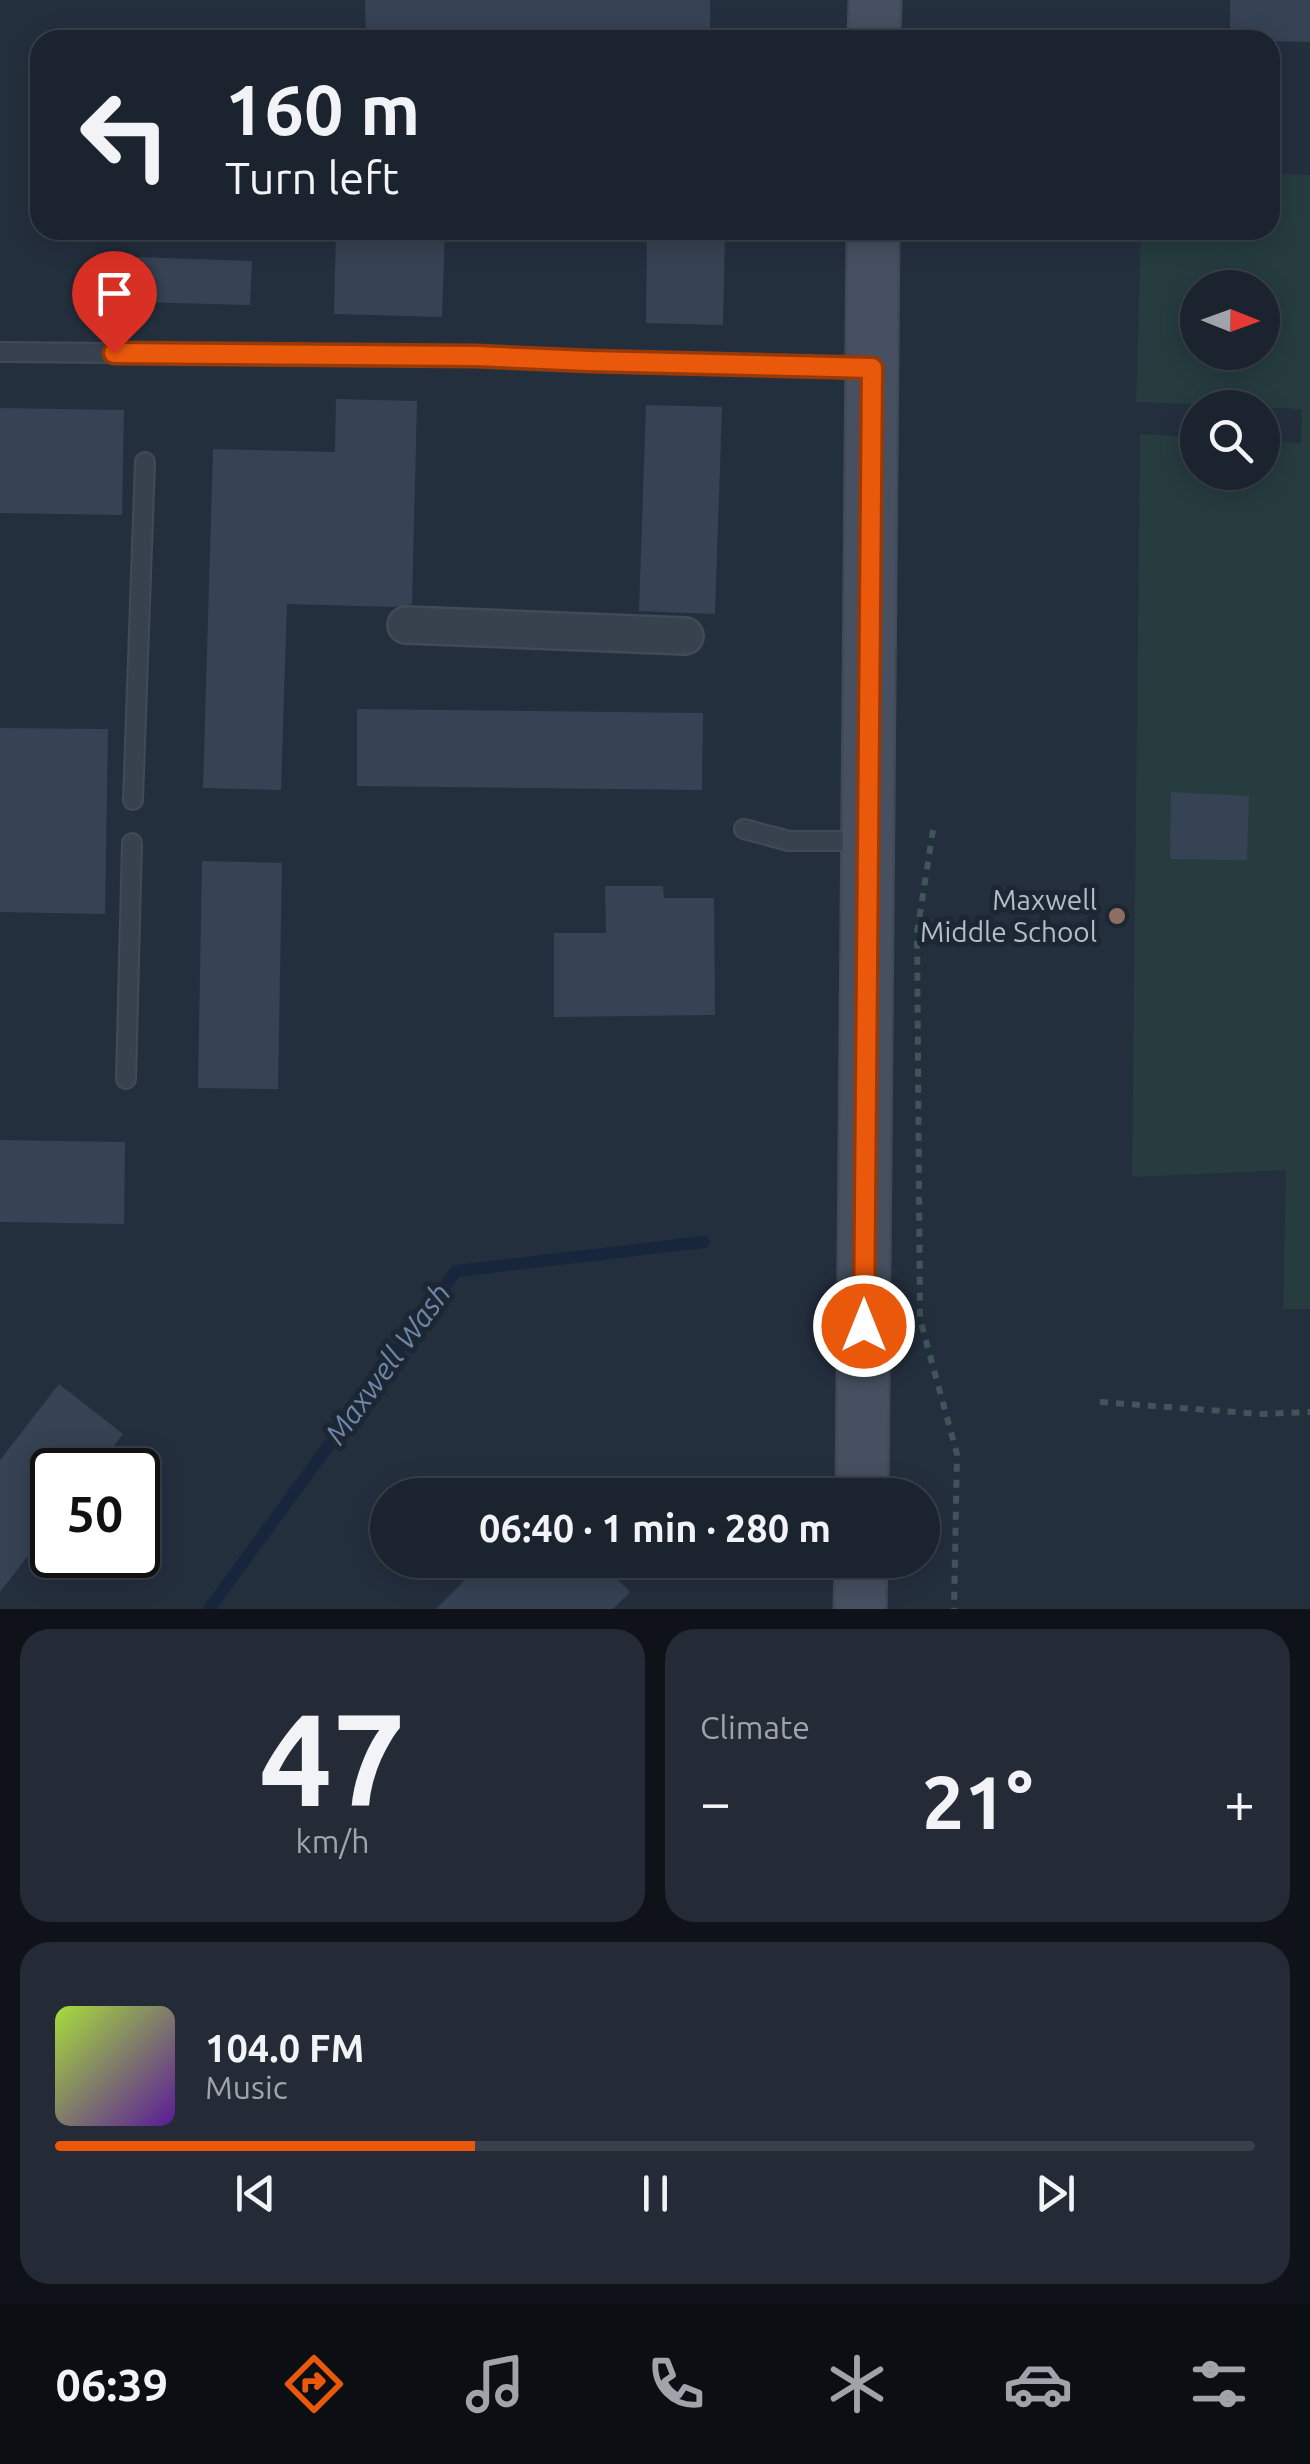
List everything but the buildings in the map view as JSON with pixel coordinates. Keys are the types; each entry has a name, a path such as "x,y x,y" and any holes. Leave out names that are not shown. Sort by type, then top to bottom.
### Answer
{"main road":[{"path":"874,30 875,0"},
{"path":"862,1478 873,240"},
{"path":"860,1609 861,1578"}],"street":[{"path":"406,626 686,636"}],"lane":[{"path":"0,352 476,356 872,368"},
{"path":"133,800 145,462"},
{"path":"744,829 789,841 868,841"},
{"path":"126,1079 132,843"}],"path":[{"path":"933,830 917,933 920,1319 957,1454 954,1609"},
{"path":"1100,1402 1262,1414 1310,1412"}],"green space":[{"path":"1280,174 1310,175 1310,1309 1283,1309 1286,1170 1132,1177 1140,434 1180,436 1180,490 1280,490 1280,442 1301,443 1302,409 1280,408 1280,390 1180,390 1180,404 1136,402 1141,240 1280,240"}],"waterway":[{"name":"Maxwell Wash","path":"209,1609 456,1271 704,1242"}],"place":[{"name":"Maxwell Middle School","path":"1117,916"}],"route":[{"path":"114,353 476,356 872,368 864,1326"}]}
